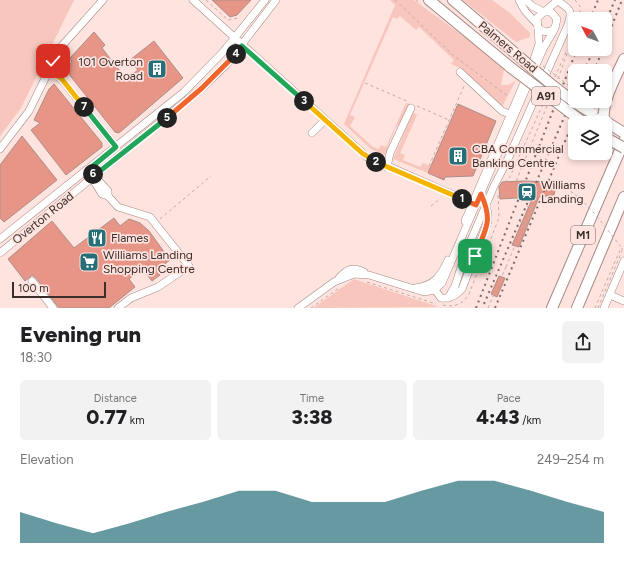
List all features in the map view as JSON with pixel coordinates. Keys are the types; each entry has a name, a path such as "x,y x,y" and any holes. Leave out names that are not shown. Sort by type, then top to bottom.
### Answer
{"highway":[{"name":"Palmers Road","path":"429,0 510,67 575,116"},
{"name":"Palmers Road","path":"453,0 516,54 556,84 568,99 595,116"},
{"path":"612,85 624,59"},
{"path":"556,84 568,91"},
{"name":"Palmers Road","path":"612,126 624,133"},
{"name":"M1","path":"552,308 617,141"},
{"name":"M1","path":"577,308 624,197"}],"street":[{"path":"0,149 26,115 60,48 103,0"},
{"path":"193,0 234,39 367,157 474,204"},
{"name":"Overton Road","path":"1,236 88,170 184,92 234,39 265,0"},
{"name":"Overton Road","path":"0,253 181,106 226,65 276,0"},
{"path":"519,0 525,11 538,26 546,32 554,30"},
{"path":"298,308 337,285 350,275 369,275 424,292 442,283 447,275 474,204 512,116 557,24 556,17 551,12 544,12 532,6 526,0"},
{"path":"474,204 481,194 537,53 539,44 538,17 556,0 569,9 571,13 567,27 486,205"},
{"path":"48,71 63,81 116,147"},
{"path":"460,72 502,111 512,116"},
{"path":"387,167 404,130 411,108"},
{"path":"312,133 325,120"},
{"path":"387,167 390,153 406,122"},
{"path":"88,170 108,192 108,196 118,207 147,216 155,223 189,266 158,287 131,298 118,308"},
{"path":"432,287 441,298 448,298 458,295 462,289 488,221 486,205 481,194"},
{"path":"604,308 624,261"},
{"path":"32,281 52,308"},
{"path":"610,295 624,301"}],"path":[{"path":"206,0 228,20 238,18"},
{"path":"395,0 454,56 509,97"},
{"path":"575,0 580,6 580,12"},
{"path":"556,84 568,47"},
{"path":"556,84 566,58 566,52"},
{"path":"538,62 568,85"},
{"path":"429,166 465,83"},
{"path":"365,84 449,120"},
{"path":"502,181 508,181 544,101"},
{"path":"516,187 516,179 548,104"},
{"path":"155,223 211,176"},
{"path":"554,185 568,189 580,198 622,248 598,308"},
{"path":"530,207 540,186"},
{"path":"498,196 506,195 509,188 512,188"},
{"path":"362,280 448,307 462,303 469,294 499,218 498,191"},
{"path":"431,206 440,199"},
{"path":"520,222 527,225 532,204"},
{"path":"527,206 536,209"},
{"path":"488,308 531,212"},
{"path":"595,308 620,250 622,251"},
{"path":"310,308 337,285"}],"shaded area":[{"path":"0,0 74,0 21,108 0,136"},
{"path":"390,0 414,0 470,41 504,70 501,85 509,85 516,80 502,107 460,68 451,64 454,60 419,27 416,30 400,16 397,19 393,17 350,115 355,117 350,126 373,147 379,149 381,145 386,147 406,103 410,104 403,120 396,127 388,146 387,156 371,149 344,124 395,5"},
{"path":"463,0 492,0 510,13 530,33 530,37 516,42"},
{"path":"413,113 421,116 417,115 400,153 405,155 403,160 420,167 423,163 430,166 443,139 428,173 393,159"},
{"path":"354,279 439,307 313,308"}],"building":[{"path":"212,0 251,0 237,15 230,17"},
{"path":"94,32 105,45 102,48 126,79 138,70 130,60 154,41 183,78 119,133 115,132 64,68 72,62 69,59"},
{"path":"54,84 102,143 102,147 66,175 31,130 40,123 34,120 49,89"},
{"name":"CBA Commercial Banking Centre","path":"458,104 496,121 473,176 445,177 444,180 428,173"},
{"path":"22,136 57,180 4,222 0,218 0,165"},
{"name":"Williams Landing","path":"502,182 557,182 554,195 539,197 519,247 512,245 533,197 500,199 499,187"},
{"name":"Williams Landing Shopping Centre","path":"114,218 120,226 129,219 140,223 149,231 170,260 157,270 160,275 152,281 142,269 129,279 135,287 109,308 59,308 36,278 32,275 25,281 8,259 52,221 74,248"},
{"path":"499,276 505,278 497,297 491,294"}],"railway":[{"path":"593,12 598,0"},
{"path":"610,12 615,0"},
{"path":"612,25 622,0"},
{"path":"476,308 574,56"},
{"path":"587,64 591,56"},
{"path":"597,64 600,56"},
{"path":"484,304 568,108"},
{"path":"495,308 579,108"}],"place":[{"name":"101 Overton Road","path":"157,69"},
{"name":"CBA Commercial Banking Centre","path":"458,156"},
{"name":"Williams Landing","path":"527,192"},
{"name":"Flames","path":"97,238"},
{"name":"Williams Landing Shopping Centre","path":"89,262"}],"route":[{"path":"53,61 48,71 54,73 63,81 116,147 88,170 95,175 133,146 202,88 226,65 242,46 367,157 476,205 481,194 486,205 489,218 475,256"}]}
